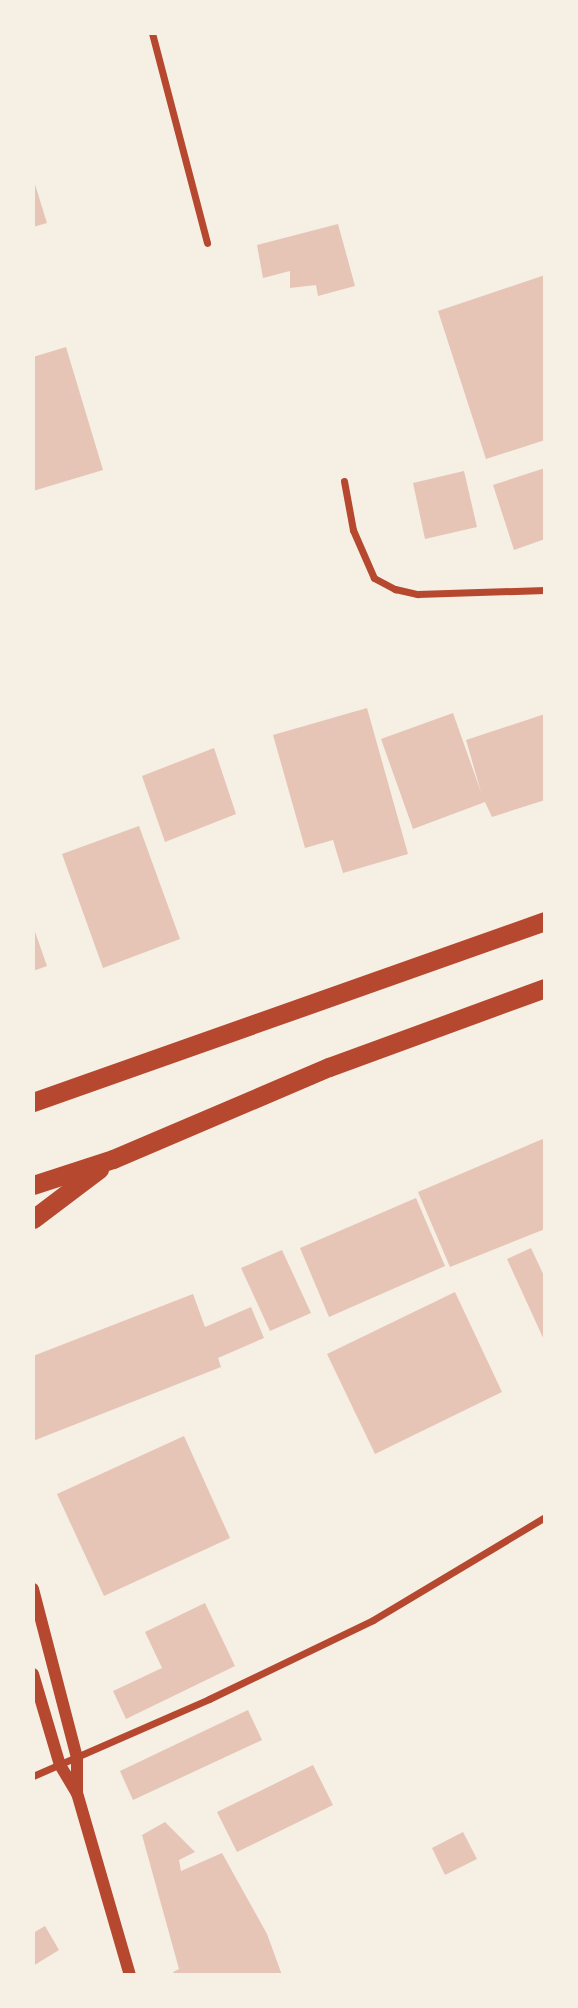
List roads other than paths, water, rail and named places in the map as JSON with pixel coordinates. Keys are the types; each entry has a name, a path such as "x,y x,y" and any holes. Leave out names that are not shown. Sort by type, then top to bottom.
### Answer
{"highway":[{"path":"33,1101 545,920"},
{"path":"33,1185 113,1159 329,1067 545,988"},
{"path":"33,1092 58,1093"},
{"path":"33,1219 113,1159"}],"street":[{"path":"152,33 207,243"},
{"path":"344,481 353,530 374,578 395,589 417,594 545,590"},
{"path":"33,1776 373,1620 545,1517"},
{"path":"33,1589 77,1758 77,1793"},
{"path":"33,1674 60,1765 77,1793 130,1975"}]}
